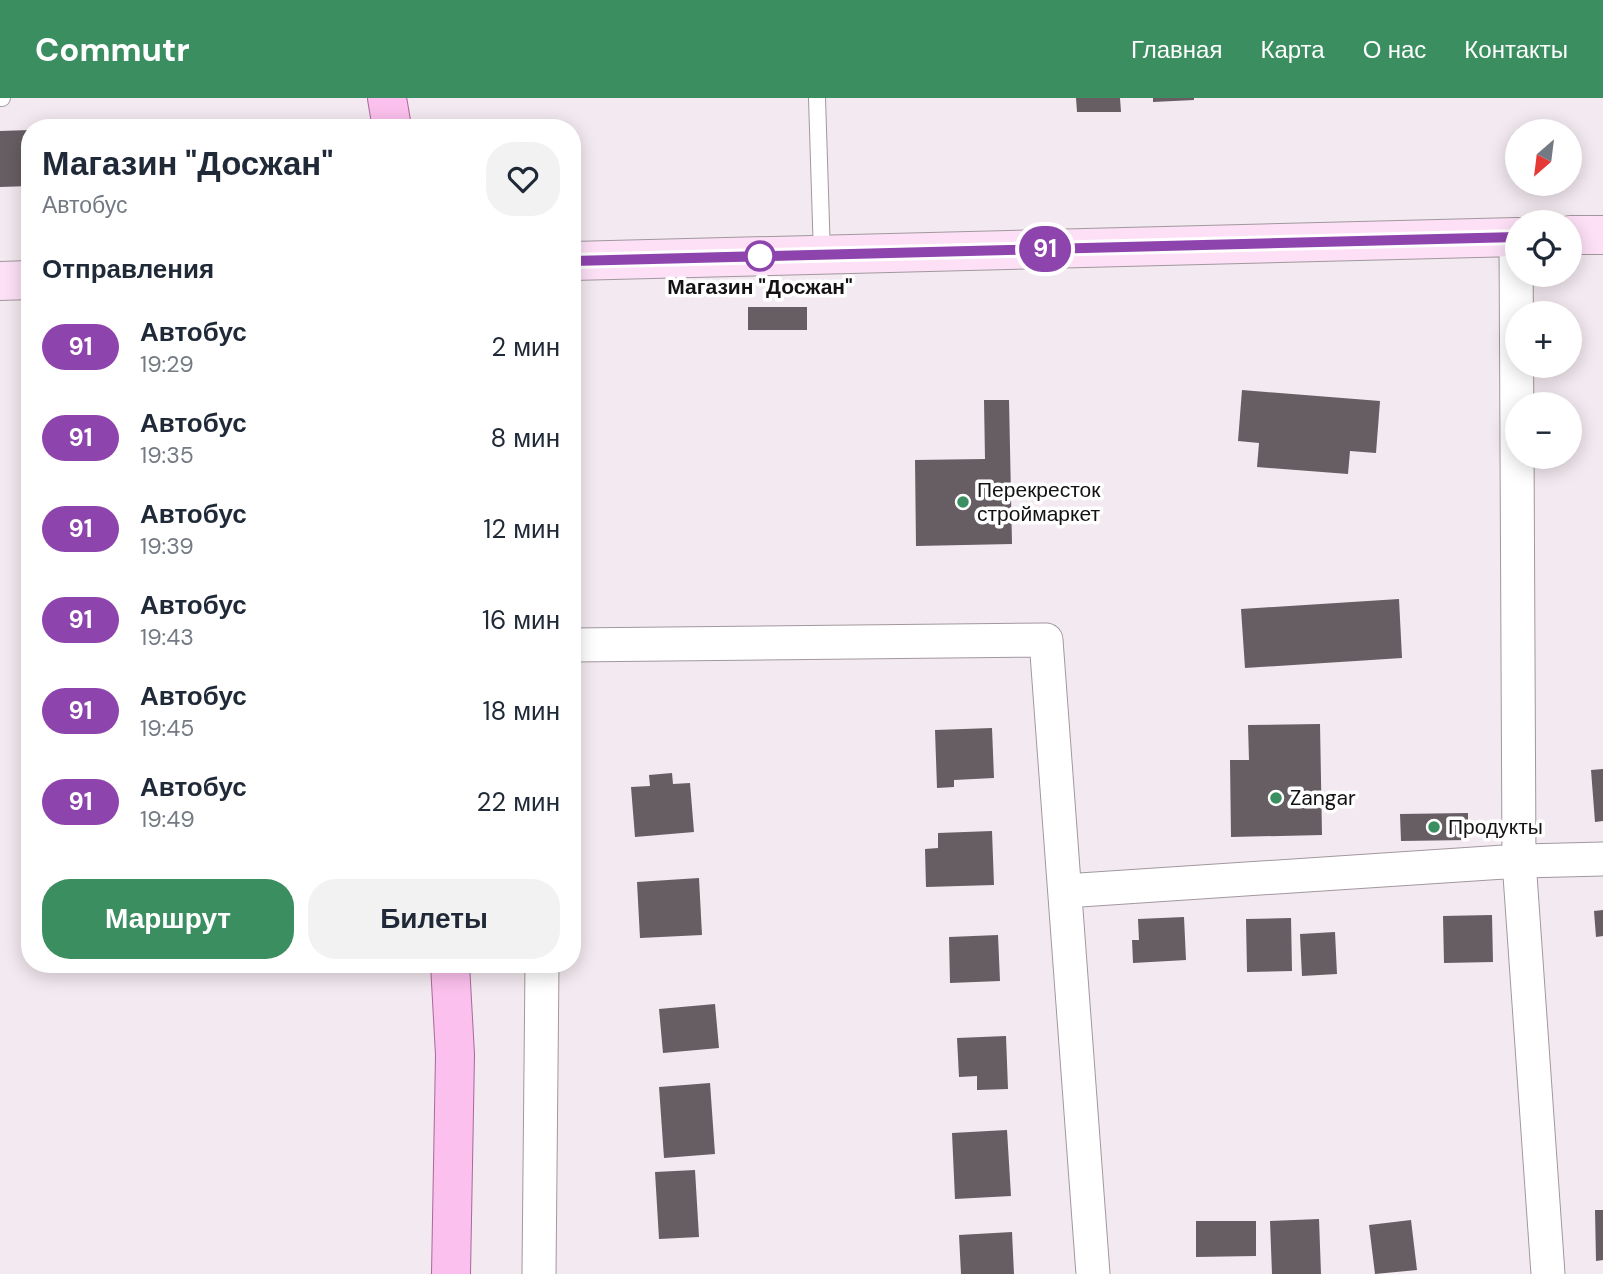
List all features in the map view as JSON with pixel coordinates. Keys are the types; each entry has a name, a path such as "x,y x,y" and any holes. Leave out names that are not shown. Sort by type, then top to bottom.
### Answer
{"main road":[{"path":"387,98 390,119"},
{"path":"450,973 455,1055 451,1274"}],"street":[{"path":"1582,235 1603,234"},
{"path":"581,261 1505,237"},
{"path":"0,281 21,280"},
{"path":"1516,287 1519,861 1548,1274"},
{"path":"581,645 1046,640 1093,1274"},
{"path":"1065,891 1519,861 1603,859"},
{"path":"539,1274 542,973"}],"lane":[{"path":"817,98 822,254"}],"building":[{"path":"1076,98 1120,98 1121,112 1077,112"},
{"path":"1153,98 1194,98 1194,100 1153,102"},
{"path":"21,130 21,186 0,187 0,131"},
{"path":"748,307 807,307 807,330 748,330"},
{"path":"1242,390 1380,401 1376,453 1350,451 1348,474 1257,467 1259,443 1238,441"},
{"name":"Перекресток строймаркет","path":"984,400 1009,400 1012,544 916,546 915,460 985,459"},
{"path":"1399,599 1402,658 1245,668 1241,609"},
{"name":"Zangar","path":"1320,724 1322,835 1231,837 1230,760 1249,760 1248,725"},
{"path":"992,728 994,778 954,780 954,787 937,788 935,730"},
{"path":"1603,769 1603,821 1595,822 1591,770"},
{"path":"672,773 673,784 690,783 694,832 635,837 631,787 650,786 649,775"},
{"name":"Продукты","path":"1468,813 1468,840 1401,841 1400,814"},
{"path":"992,831 994,885 926,887 925,849 938,848 938,833"},
{"path":"699,878 702,935 640,938 637,882"},
{"path":"1603,910 1603,936 1596,937 1594,911"},
{"path":"1492,915 1493,962 1444,963 1443,916"},
{"path":"1184,917 1186,960 1133,963 1132,940 1139,940 1138,919"},
{"path":"1291,918 1292,971 1247,972 1246,919"},
{"path":"1335,932 1337,974 1302,976 1300,934"},
{"path":"998,935 1000,981 950,983 949,937"},
{"path":"715,1004 719,1048 663,1053 659,1009"},
{"path":"1006,1036 1008,1089 977,1090 977,1076 959,1077 957,1038"},
{"path":"710,1083 715,1154 664,1158 659,1087"},
{"path":"1007,1130 1011,1196 955,1199 952,1133"},
{"path":"695,1170 699,1237 659,1239 655,1172"},
{"path":"1595,1210 1603,1210 1603,1260 1596,1261"},
{"path":"1319,1219 1321,1274 1272,1274 1270,1221"},
{"path":"1411,1220 1417,1270 1375,1274 1369,1225"},
{"path":"1196,1221 1256,1221 1256,1256 1196,1257"},
{"path":"1012,1232 1014,1274 961,1274 959,1235"}],"bus line":[{"name":"91","path":"581,261 1505,237"}],"place":[{"name":"Магазин \"Досжан\"","path":"760,256"},
{"name":"Перекресток строймаркет","path":"963,502"},
{"name":"Zangar","path":"1276,798"},
{"name":"Продукты","path":"1434,827"}]}
